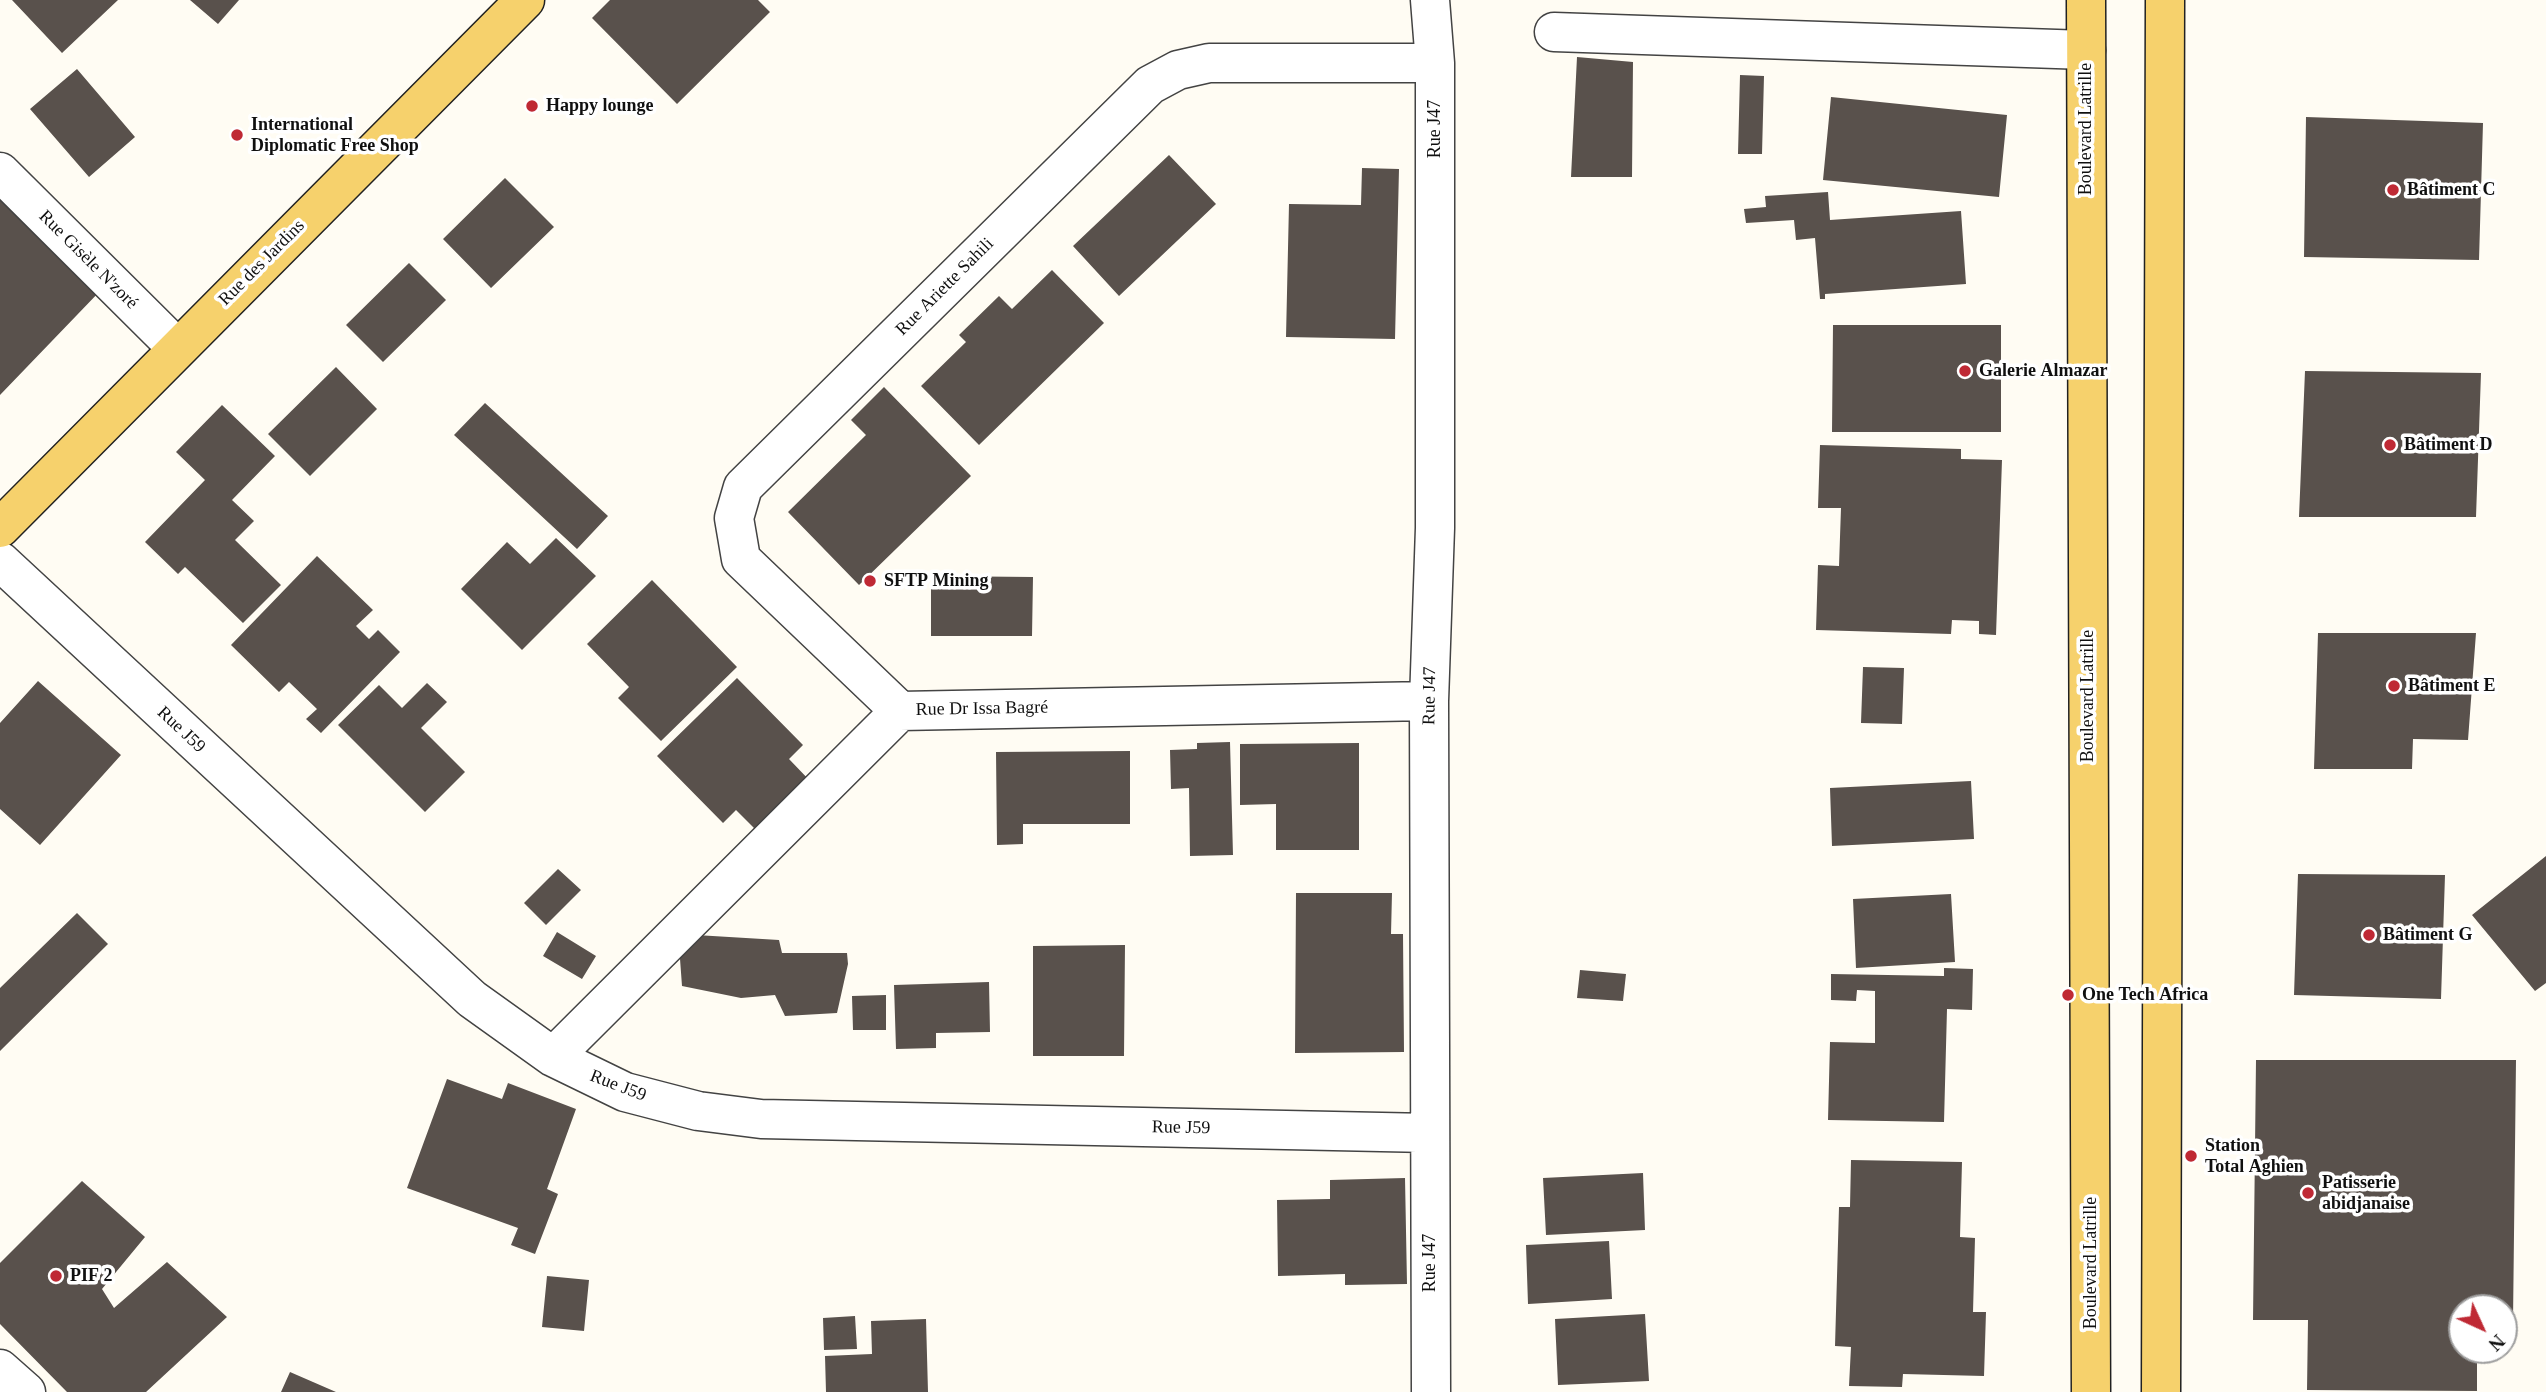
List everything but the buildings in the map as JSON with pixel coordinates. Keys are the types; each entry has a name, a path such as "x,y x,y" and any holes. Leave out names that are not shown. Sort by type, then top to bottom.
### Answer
{"main road":[{"name":"Rue des Jardins","path":"0,528 525,0"},
{"name":"Boulevard Latrille","path":"2085,0 2091,1392"},
{"path":"2161,1392 2165,0"}],"street":[{"name":"Rue J47","path":"1430,0 1435,64 1435,528 1429,701 1431,1392"},
{"path":"1554,32 2086,50"},
{"name":"Rue Ariette Sahili","path":"900,711 741,559 734,518 743,487 1150,85 1178,70 1209,63 1435,64"},
{"name":"Rue Gisèle N'zoré","path":"0,172 177,348"},
{"name":"Rue J59","path":"0,561 401,936 472,999 553,1058 625,1092 698,1111 761,1119 1429,1133"},
{"name":"Rue Dr Issa Bagré","path":"553,1058 900,711 1429,701"},
{"path":"0,1370 26,1392"}],"place":[{"name":"Happy lounge","path":"532,106"},
{"name":"International Diplomatic Free Shop","path":"237,135"},
{"name":"Bâtiment C","path":"2393,190"},
{"name":"Galerie Almazar","path":"1965,371"},
{"name":"Bâtiment D","path":"2390,445"},
{"name":"SFTP Mining","path":"870,581"},
{"name":"Bâtiment E","path":"2394,686"},
{"name":"Bâtiment G","path":"2369,935"},
{"name":"One Tech Africa","path":"2068,995"},
{"name":"Station Total Aghien","path":"2191,1156"},
{"name":"Patisserie abidjanaise","path":"2308,1193"},
{"name":"PIF 2","path":"56,1276"}]}
